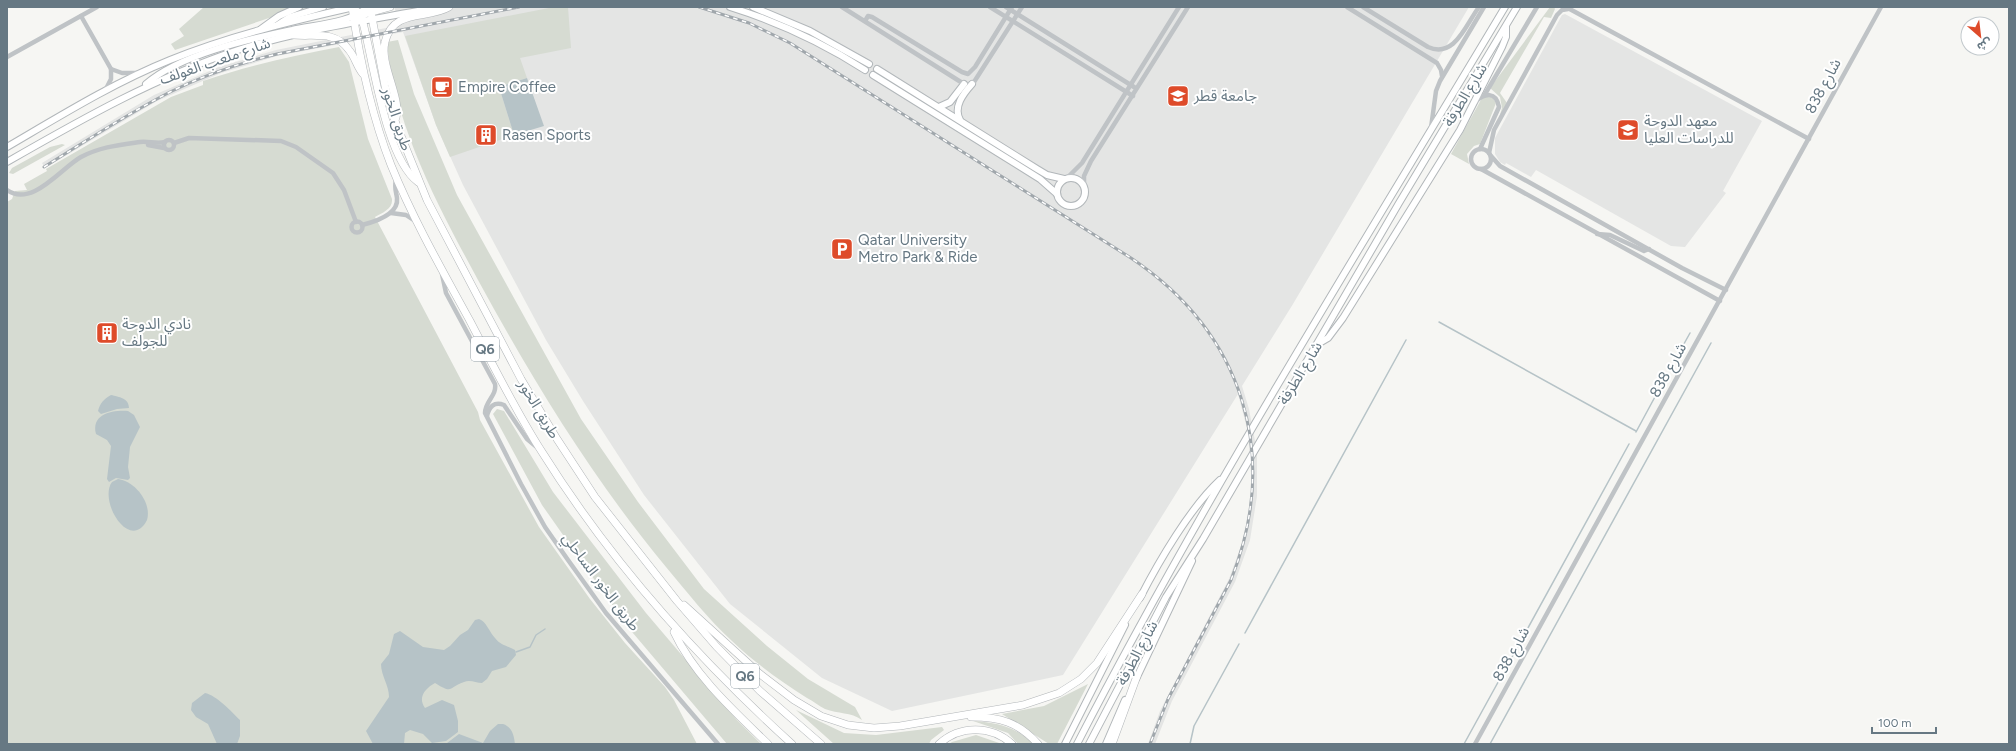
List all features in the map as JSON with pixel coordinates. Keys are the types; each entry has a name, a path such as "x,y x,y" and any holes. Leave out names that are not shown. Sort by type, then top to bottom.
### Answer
{"highway":[{"name":"طريق الخور","path":"353,7 372,20 385,86 395,121 432,213 514,366 557,439 595,497 677,601 716,646 760,690 820,744"},
{"path":"390,7 363,14 376,81 391,134 404,165 420,183"},
{"path":"395,121 397,108 384,51 388,34 392,27 402,19 449,7"},
{"name":"طريق الخور","path":"363,14 364,75 377,123 397,178 442,269 541,450 595,531 671,624 726,682 792,744"},
{"path":"294,35 323,34 337,39 347,47 364,75"},
{"path":"677,601 688,607 773,685 794,700 821,716 848,725 874,728 900,726 1036,702 1059,693 1081,679 1097,663 1142,594"},
{"path":"671,624 682,648 710,683 768,744"},
{"path":"1112,744 1137,676"},
{"path":"949,718 977,717 999,719 1026,730 1038,744"},
{"path":"939,744 956,733 969,730 982,730 995,733 1012,744"}],"main road":[{"path":"260,30 275,18 299,7"},
{"path":"277,26 290,17 323,7"},
{"name":"شارع ملعب الغولف","path":"7,147 105,91 141,73 204,48 260,30 353,7"},
{"path":"372,20 439,7"},
{"path":"730,7 766,19 804,36 865,70"},
{"path":"753,7 761,8 826,39 868,64"},
{"name":"شارع الطرفة","path":"1077,744 1142,620 1225,475 1505,7"},
{"name":"شارع الطرفة","path":"1089,744 1166,597 1203,539 1399,203 1518,7"},
{"path":"140,89 153,78 168,69 210,53 264,37 363,14"},
{"name":"شارع ملعب الغولف","path":"8,162 140,89 239,50 363,14"},
{"path":"1316,345 1328,338 1343,318 1400,230 1475,102 1502,48 1506,37 1506,27"},
{"path":"873,75 1040,179 1057,194 1062,203 1067,206 1075,206 1084,197 1084,187 1078,179 1066,178 1042,172 877,69"},
{"path":"939,107 950,102 964,84"},
{"path":"960,120 957,113 958,105 972,84"},
{"path":"1057,194 1058,185 1066,178"},
{"path":"1065,744 1098,675 1142,594 1195,510 1210,490 1225,475"},
{"path":"1106,744 1203,539"}],"street":[{"path":"7,57 97,7"},
{"path":"842,7 964,84 972,84 1022,7"},
{"path":"990,7 1133,96"},
{"path":"1066,178 1080,166 1089,153 1179,7"},
{"path":"1084,187 1084,176 1094,156 1188,7"},
{"path":"1347,7 1439,65 1442,76"},
{"path":"1363,7 1426,46 1437,50 1452,46 1479,7"},
{"name":"شارع الطرفة","path":"1431,130 1436,91 1442,76 1484,7"},
{"path":"1475,102 1485,94 1537,7"},
{"path":"1557,7 1557,15"},
{"name":"شارع 838","path":"1475,744 1881,7"},
{"path":"865,21 868,16 872,17 966,74 973,70 1009,8 1137,89"},
{"path":"1481,169 1488,166 1494,130 1557,15 1563,9 1568,8 1809,139"},
{"path":"1368,20 1372,13"},
{"path":"81,16 111,69 111,76 105,91"},
{"path":"1382,28 1386,21"},
{"path":"1403,42 1409,35"},
{"path":"991,40 998,45"},
{"path":"1421,53 1426,46"},
{"path":"111,69 122,73 141,73"},
{"path":"1485,94 1494,96 1499,106 1480,150 1474,153 1472,160 1475,166 1720,301"},
{"path":"7,190 19,194 36,191 71,163 90,152 106,147 136,143 165,142 170,140 174,143 189,138 281,141 290,144 326,167 336,176 356,222 362,225 376,221 391,213 397,203 395,188 397,178"},
{"path":"164,148 165,142"},
{"path":"136,143 172,150 174,143"},
{"path":"1480,150 1490,155 1500,166 1682,268 1726,290"},
{"path":"1089,153 1094,156"},
{"path":"391,213 406,215 418,223"},
{"path":"356,222 352,227 355,232 360,232 362,225"},
{"path":"1597,234 1610,235 1644,251 1649,249"},
{"path":"1677,277 1682,268"},
{"path":"442,269 446,293 495,384 495,393 486,406 485,413 487,420"},
{"path":"487,420 491,406 497,403 504,405 526,439 541,450"},
{"name":"طريق الخور الساحلي","path":"487,420 520,484 545,527 568,560 606,613 718,744"}],"shaded area":[{"path":"204,7 310,7 269,18 175,50 171,44 184,36 179,29"},
{"path":"394,7 1469,7 1293,304 1242,386 1249,409 1257,452 1257,496 1250,540 1235,582 1172,701 1155,744 1148,744 1160,711 1229,579 1244,538 1251,496 1251,474 1248,432 1238,394 1063,675 892,711 822,678 730,604 644,495 583,401 546,340 463,185 436,125 403,32 277,56 221,73 157,101 45,168 42,163 154,95 219,67 276,50 401,25"},
{"path":"554,7 568,7 571,48 520,58 527,78 499,87 514,135 450,157 436,125 405,36"},
{"path":"1550,7 1554,7 1555,9 1551,18 1544,17 1500,93 1507,103 1499,118 1502,108 1500,97 1490,88"},
{"name":"معهد الدوحة للدراسات العليا","path":"1565,14 1762,121 1723,191 1726,193 1685,247 1671,246 1536,170 1531,177 1506,163 1505,165 1500,162 1495,154 1495,138 1562,15"},
{"path":"398,40 414,94 457,195 581,419 638,502 704,589 767,646 808,679 855,707 862,720 849,714 830,711 820,706 768,671 723,633 706,615 639,534 589,464 542,392 499,318 448,224 420,165 399,104 391,73 387,42"},
{"name":"نادي الدوحة للجولف","path":"339,47 349,62 368,139 392,199 389,208 375,217 478,412 480,420 539,527 590,599 625,643 665,687 674,700 697,744 7,744 7,202 12,199 15,191 27,190 24,184 47,171 46,169 171,97 203,85 203,81 270,62"},
{"path":"527,78 544,126 514,135 499,87"},
{"path":"1488,96 1493,98 1496,103 1480,144 1474,146 1467,154 1469,164 1451,154 1482,98"},
{"path":"62,144 65,145 13,174 9,173 12,168 50,147"},
{"path":"111,395 125,400 129,405 129,408 117,409 101,414 98,411 101,403"},
{"path":"497,409 504,411 553,492 646,613 737,720 761,744 727,744 627,626 542,505 493,414"},
{"path":"116,411 128,411 134,415 140,427 130,447 128,467 130,478 128,480 116,478 109,482 107,479 111,446 107,440 96,434 95,427 100,418 104,415"},
{"path":"118,479 136,488 145,500 148,513 147,520 140,529 132,531 125,527 112,511 109,501 109,490 112,482"},
{"path":"479,619 484,622 497,640 515,650 516,655 506,667 492,671 487,679 482,683 466,681 451,689 445,689 435,683 426,690 422,697 425,708 442,700 454,705 458,721 458,732 446,741 432,743 423,734 410,730 405,733 404,744 373,744 366,731 389,697 381,664 389,654 394,634 400,631 423,647 444,650 460,635 468,630 475,620"},
{"path":"1088,684 1057,744 1049,744 1002,714 1044,706"},
{"path":"205,693 219,700 240,720 240,736 237,744 217,744 208,724 196,717 191,710 192,703"},
{"path":"796,710 844,733 876,735 942,727 944,730 931,740 929,744 834,744"},
{"path":"973,721 1006,726 1013,729 1034,744 1018,744 1008,733"},
{"path":"498,724 503,724 509,727 515,744 434,744 447,743 459,734 483,743 490,731"},
{"path":"976,735 1002,744 949,744 952,742"}],"waterway":[{"path":"1439,322 1636,431"},
{"path":"1670,369 1690,333"},
{"path":"1245,633 1406,340"},
{"path":"1490,744 1711,343"},
{"path":"1636,432 1663,382"},
{"path":"1523,637 1629,444"},
{"path":"516,652 530,647 536,635 545,629"},
{"path":"1190,744 1194,726 1239,644"},
{"path":"1464,744 1518,646"}],"railway":[{"path":"44,167 154,100 196,80 222,70 277,54 519,7"},
{"path":"699,7 749,23 790,43 1131,258 1170,288 1201,322 1225,360 1242,400 1251,443 1252,487 1246,533 1231,580 1168,699 1150,744"}],"place":[{"name":"Empire Coffee","path":"442,87"},
{"name":"جامعة قطر","path":"1178,96"},
{"name":"معهد الدوحة للدراسات العليا","path":"1628,130"},
{"name":"Rasen Sports","path":"486,135"},
{"name":"Qatar University Metro Park & Ride","path":"842,249"},
{"name":"نادي الدوحة للجولف","path":"107,333"}]}
